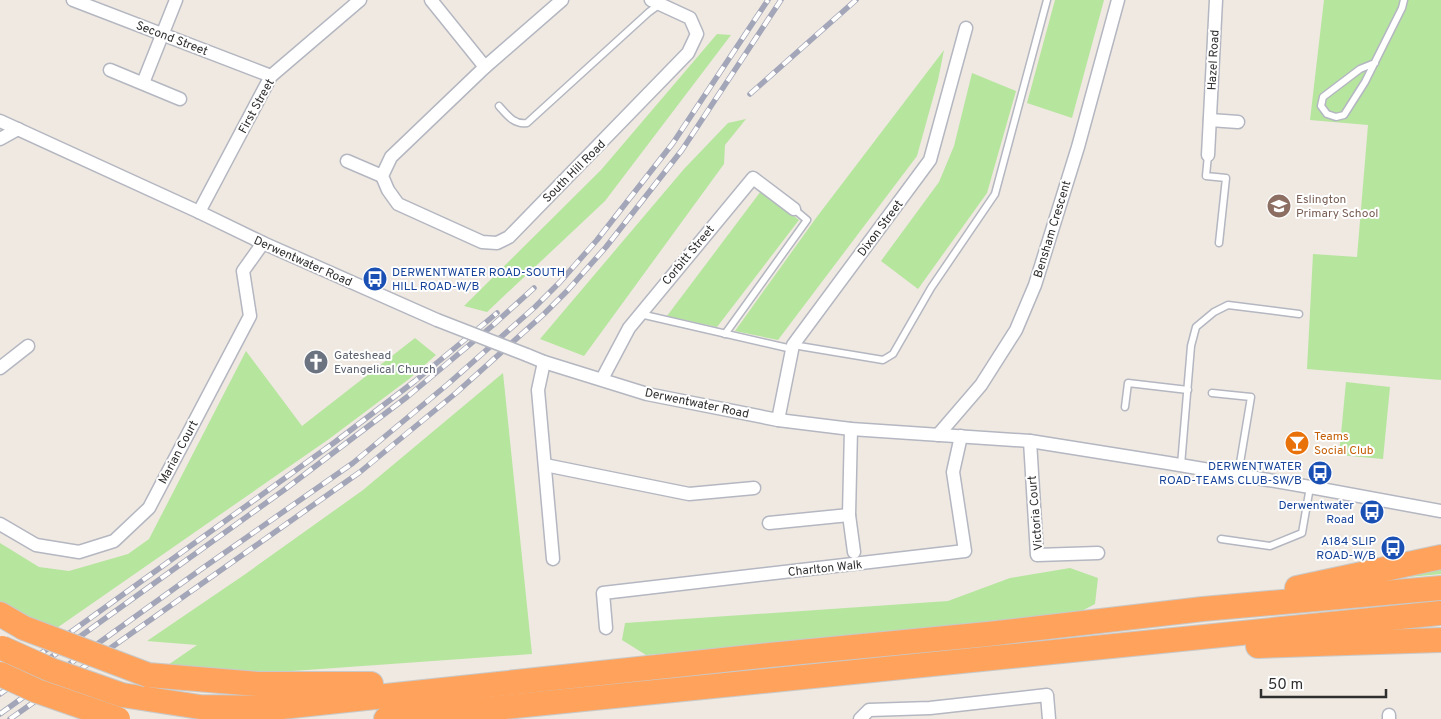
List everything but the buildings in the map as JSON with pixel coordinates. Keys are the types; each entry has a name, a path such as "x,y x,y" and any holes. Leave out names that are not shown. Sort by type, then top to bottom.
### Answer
{"highway":[{"path":"1203,609 1441,557"},
{"path":"1,648 51,670 122,695 200,707 273,708 770,655 988,634 1203,609 1441,588"},
{"path":"386,719 1441,613"},
{"path":"0,614 24,628 148,675 258,684 496,684"},
{"path":"1037,653 1441,640"},
{"path":"0,674 37,691 118,719"}],"street":[{"name":"Second Street","path":"73,0 271,76"},
{"path":"143,83 176,0"},
{"name":"First Street","path":"199,212 271,76 360,0"},
{"path":"431,0 485,67"},
{"path":"347,161 382,176 391,157 485,67 562,0"},
{"name":"Bensham Crescent","path":"938,435 981,385 1016,330 1035,285 1078,147 1118,0"},
{"name":"Hazel Road","path":"1208,155 1216,0"},
{"name":"South Hill Road","path":"382,176 388,190 398,204 482,242 497,243 509,237 688,53 696,34 690,18 656,2"},
{"name":"Dixon Street","path":"778,420 793,347 930,160 966,28"},
{"path":"110,70 180,98"},
{"path":"1210,120 1238,122"},
{"name":"Derwentwater Road","path":"0,121 199,212 262,243 437,320 544,362 647,394 778,420 851,429 1030,441 1238,474 1441,511"},
{"path":"0,139 18,129"},
{"name":"Corbitt Street","path":"602,379 629,328 639,314 753,178 794,209"},
{"name":"Marian Court","path":"0,524 36,545 79,552 114,541 149,508 250,316 243,271 262,243"},
{"path":"0,368 28,346"},
{"path":"544,362 538,390 553,559"},
{"path":"851,429 849,515 854,552"},
{"name":"Charlton Walk","path":"606,628 603,593 965,551 953,472 961,436"},
{"name":"Victoria Court","path":"1030,441 1037,555 1098,553"},
{"path":"545,465 689,494 754,488"},
{"path":"769,523 849,515"},
{"path":"860,719 869,710 930,708 1047,695 1049,719"}],"lane":[{"path":"639,314 725,334 793,347 883,360 893,354 931,288 994,194 1047,0"},
{"path":"1375,63 1360,68 1322,97 1320,106 1327,114 1336,117 1344,115 1366,82 1402,8 1404,0"},
{"path":"499,106 515,122 527,123 650,12 656,2"},
{"path":"1208,155 1206,176 1226,178 1219,242"},
{"path":"725,334 807,220 794,209"},
{"path":"1181,465 1191,346 1196,327 1214,312 1228,305 1299,314"},
{"path":"1125,407 1128,383 1188,390"},
{"path":"1212,393 1251,397 1238,474"},
{"path":"1221,539 1270,546 1302,533 1310,487"}],"green space":[{"path":"1055,0 1104,0 1072,118 1027,103"},
{"path":"1324,0 1441,0 1441,380 1307,369 1313,254 1357,257 1368,125 1310,120"},
{"path":"717,34 731,35 605,201 487,312 464,306 601,170"},
{"path":"944,50 938,80 917,156 778,340 735,331 816,218"},
{"path":"972,73 1016,91 987,193 918,289 881,261 939,182 954,146"},
{"path":"746,119 725,145 724,164 584,356 540,339 684,169 728,123"},
{"path":"761,191 799,220 717,327 667,316"},
{"path":"415,338 436,355 409,379 329,439 54,630 0,602 0,543 39,567 69,571 128,554 149,539 246,351 302,426"},
{"path":"503,373 532,654 249,674 168,665 197,645 147,641 363,490"},
{"path":"1346,382 1390,387 1383,459 1339,455"},
{"path":"1070,568 1098,578 1095,604 1074,615 890,636 646,655 622,640 625,623 948,601 1010,578"},
{"path":"1441,569 1441,574 1387,579"}],"railway":[{"path":"0,714 353,463 448,384 535,307 597,240 673,143 768,0"},
{"path":"10,719 360,472 456,393 544,314 606,247 682,150 781,0"},
{"path":"750,94 856,0"},
{"path":"0,694 284,490 407,397 534,288"},
{"path":"0,683 335,442 415,381 497,313"}],"place":[{"name":"Eslington Primary School","path":"1279,206"},
{"name":"DERWENTWATER ROAD-SOUTH HILL ROAD-W/B","path":"375,279"},
{"name":"Gateshead Evangelical Church","path":"316,362"},
{"name":"Teams Social Club","path":"1297,443"},
{"name":"DERWENTWATER ROAD-TEAMS CLUB-SW/B","path":"1320,473"},
{"name":"Derwentwater Road","path":"1372,512"},
{"name":"A184 SLIP ROAD-W/B","path":"1393,548"}]}
